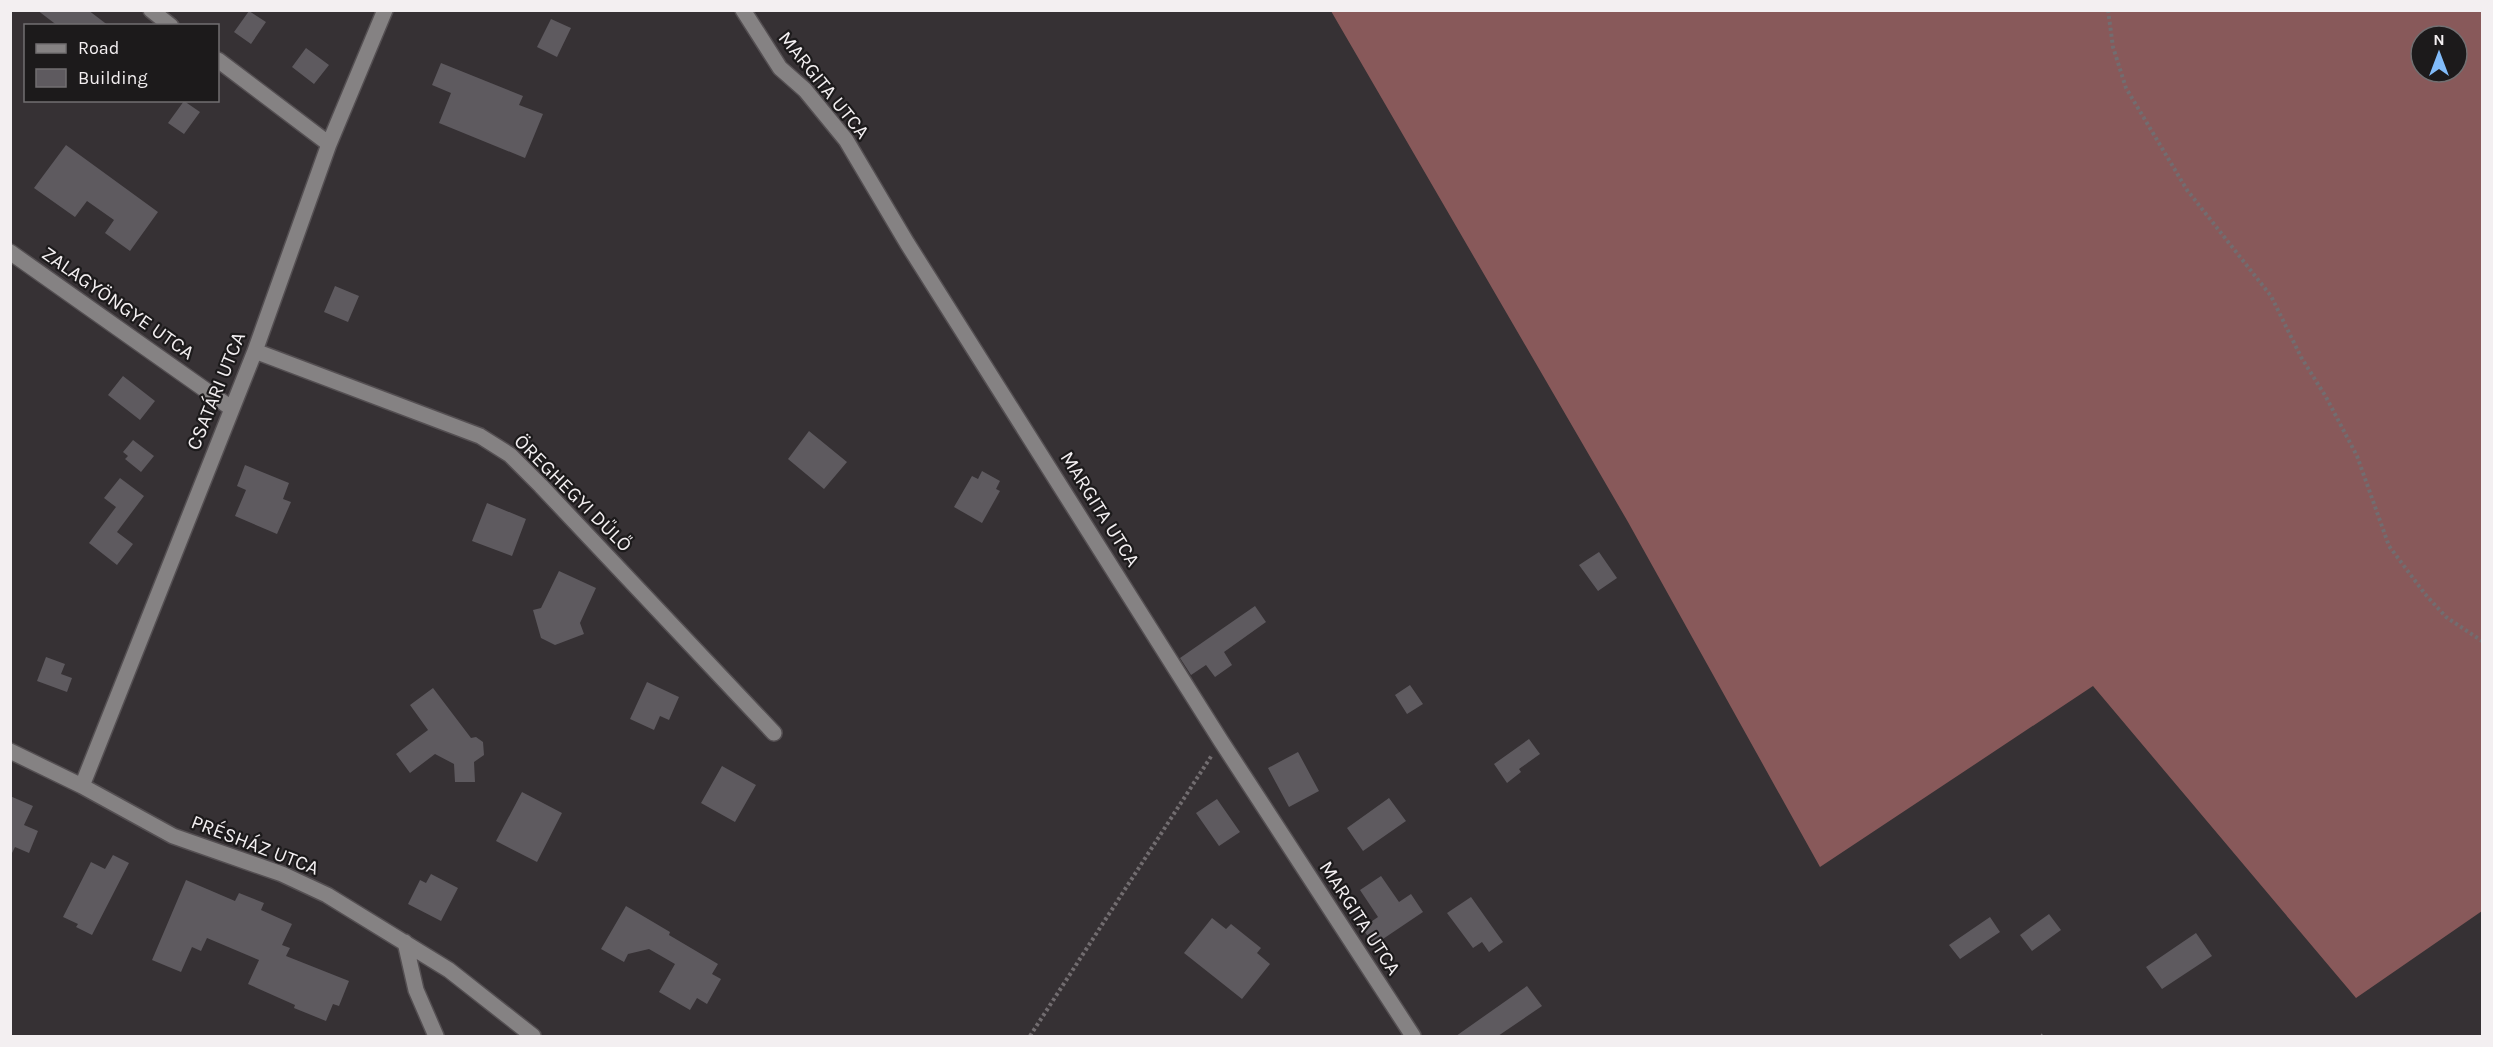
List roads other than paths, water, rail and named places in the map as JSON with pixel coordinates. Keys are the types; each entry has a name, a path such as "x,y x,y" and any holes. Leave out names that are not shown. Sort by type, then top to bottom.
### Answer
{"street":[{"path":"151,10 168,24"},
{"name":"CSATÁRI UTCA","path":"82,786 255,351 329,144 385,10"},
{"name":"MARGITA UTCA","path":"743,10 780,68 805,90 846,140 908,243 1221,741 1413,1036"},
{"path":"219,61 329,144"},
{"name":"ZALAGYÖNGYE UTCA","path":"10,252 231,408"},
{"name":"ÖREGHEGYI DŰLŐ","path":"255,351 480,436 510,455 774,733"},
{"name":"PRÉSHÁZ UTCA","path":"10,751 82,786 173,836 282,874 327,895 449,970 533,1036"},
{"path":"405,942 416,990 436,1036"}]}
